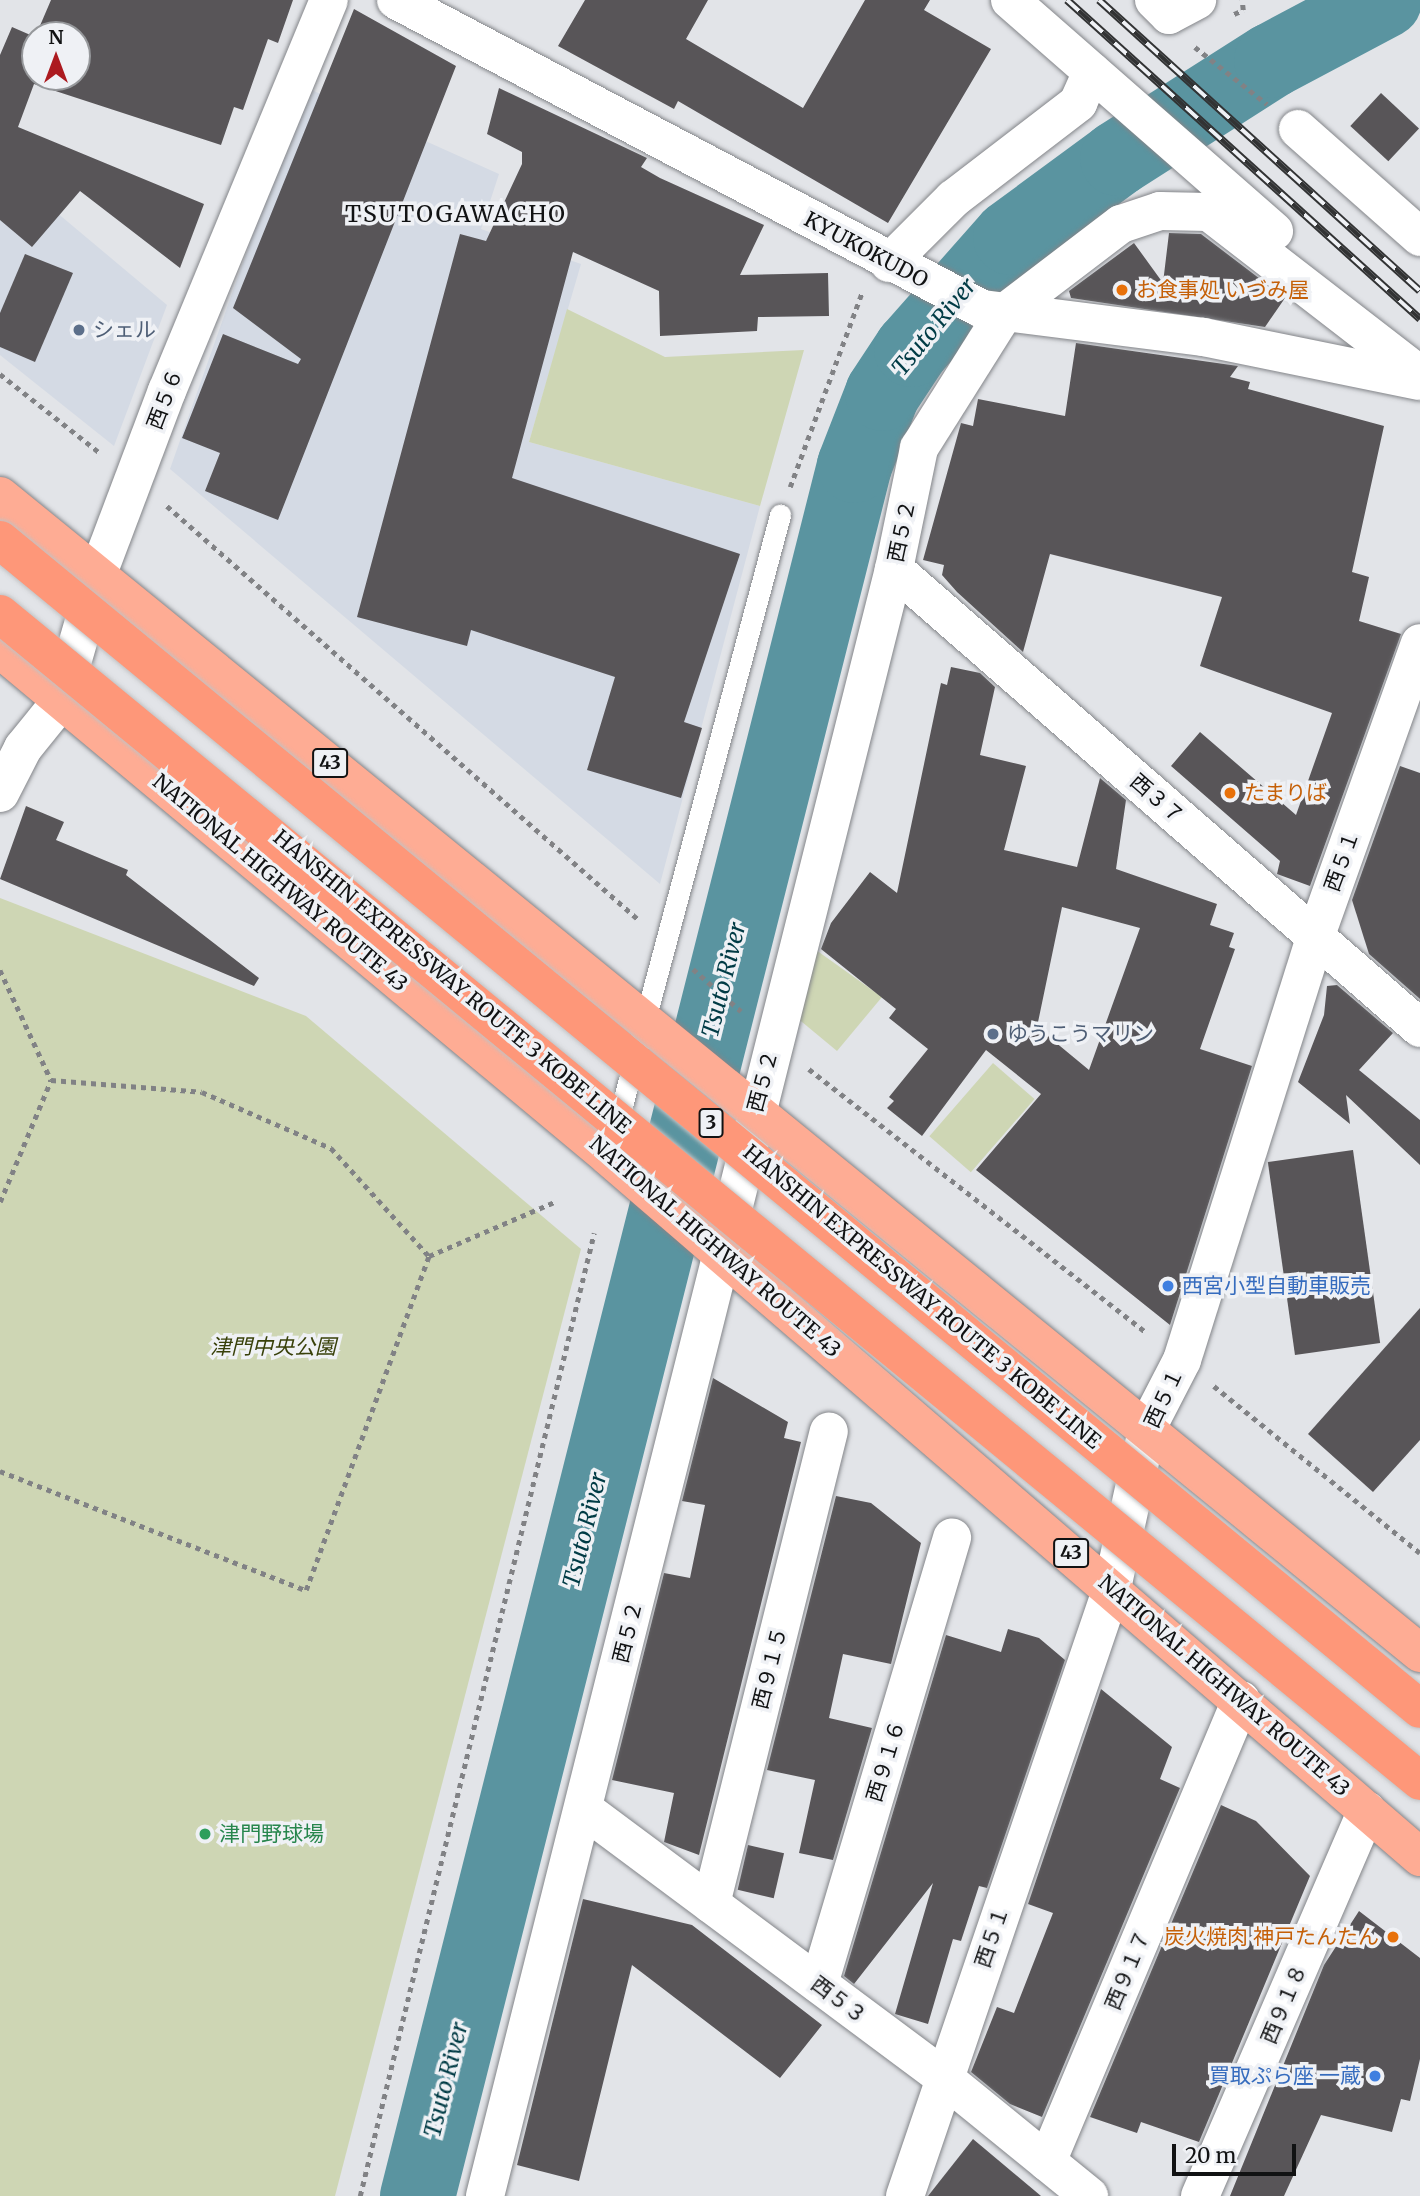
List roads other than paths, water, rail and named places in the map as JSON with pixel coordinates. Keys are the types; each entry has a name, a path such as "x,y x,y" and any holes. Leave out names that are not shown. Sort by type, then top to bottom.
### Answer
{"highway":[{"name":"43","path":"0,496 1148,1426 1420,1653"},
{"name":"HANSHIN EXPRESSWAY ROUTE 3 KOBE LINE","path":"0,540 1420,1709"},
{"name":"HANSHIN EXPRESSWAY ROUTE 3 KOBE LINE","path":"0,614 1420,1782"},
{"name":"NATIONAL HIGHWAY ROUTE 43","path":"0,649 618,1164 1112,1588 1420,1857"}],"street":[{"name":"西５６","path":"0,793 23,748 61,701 97,576 330,0"},
{"name":"KYUKOKUDO","path":"396,0 899,269 993,311 1203,337 1420,381"},
{"path":"1010,0 1369,315 1379,341 1420,375"},
{"path":"899,269 953,199 1078,103 1093,73"},
{"path":"1298,128 1420,237"},
{"name":"西５２","path":"492,2192 584,1810 713,1245 765,1034 894,569 919,448 993,311 1121,224 1183,208 1222,220 1379,341"},
{"name":"西３７","path":"894,569 1420,1028"},
{"name":"西５１","path":"905,2196 1112,1588 1148,1426 1182,1360 1315,938 1420,643"},
{"name":"西９１５","path":"711,1904 829,1432"},
{"name":"西９１６","path":"819,1984 953,1537"},
{"name":"西９１７","path":"1047,2162 1241,1700"},
{"name":"西５３","path":"584,1810 944,2078 1089,2196"},
{"name":"西９１８","path":"1200,2196 1367,1811"}],"lane":[{"path":"618,1164 652,1024 674,952 780,515"}],"waterway":[{"name":"Tsuto River","path":"417,2196 854,465 882,393 911,349 1010,237 1117,158 1271,60 1384,0"}],"railway":[{"path":"1067,0 1420,319"},
{"path":"1099,0 1420,291"}],"place":[{"name":"お食事処 いづみ屋","path":"1122,290"},
{"name":"シェル","path":"79,330"},
{"name":"たまりば","path":"1230,793"},
{"name":"ゆうこうマリン","path":"993,1034"},
{"name":"西宮小型自動車販売","path":"1168,1286"},
{"name":"津門野球場","path":"205,1834"},
{"name":"炭火焼肉 神戸たんたん","path":"1393,1937"},
{"name":"買取ぷら座 一蔵","path":"1375,2076"}],"district":[{"name":"TSUTOGAWACHO","path":"456,214"}],"park label":[{"name":"津門中央公園","path":"273,1347"}]}
